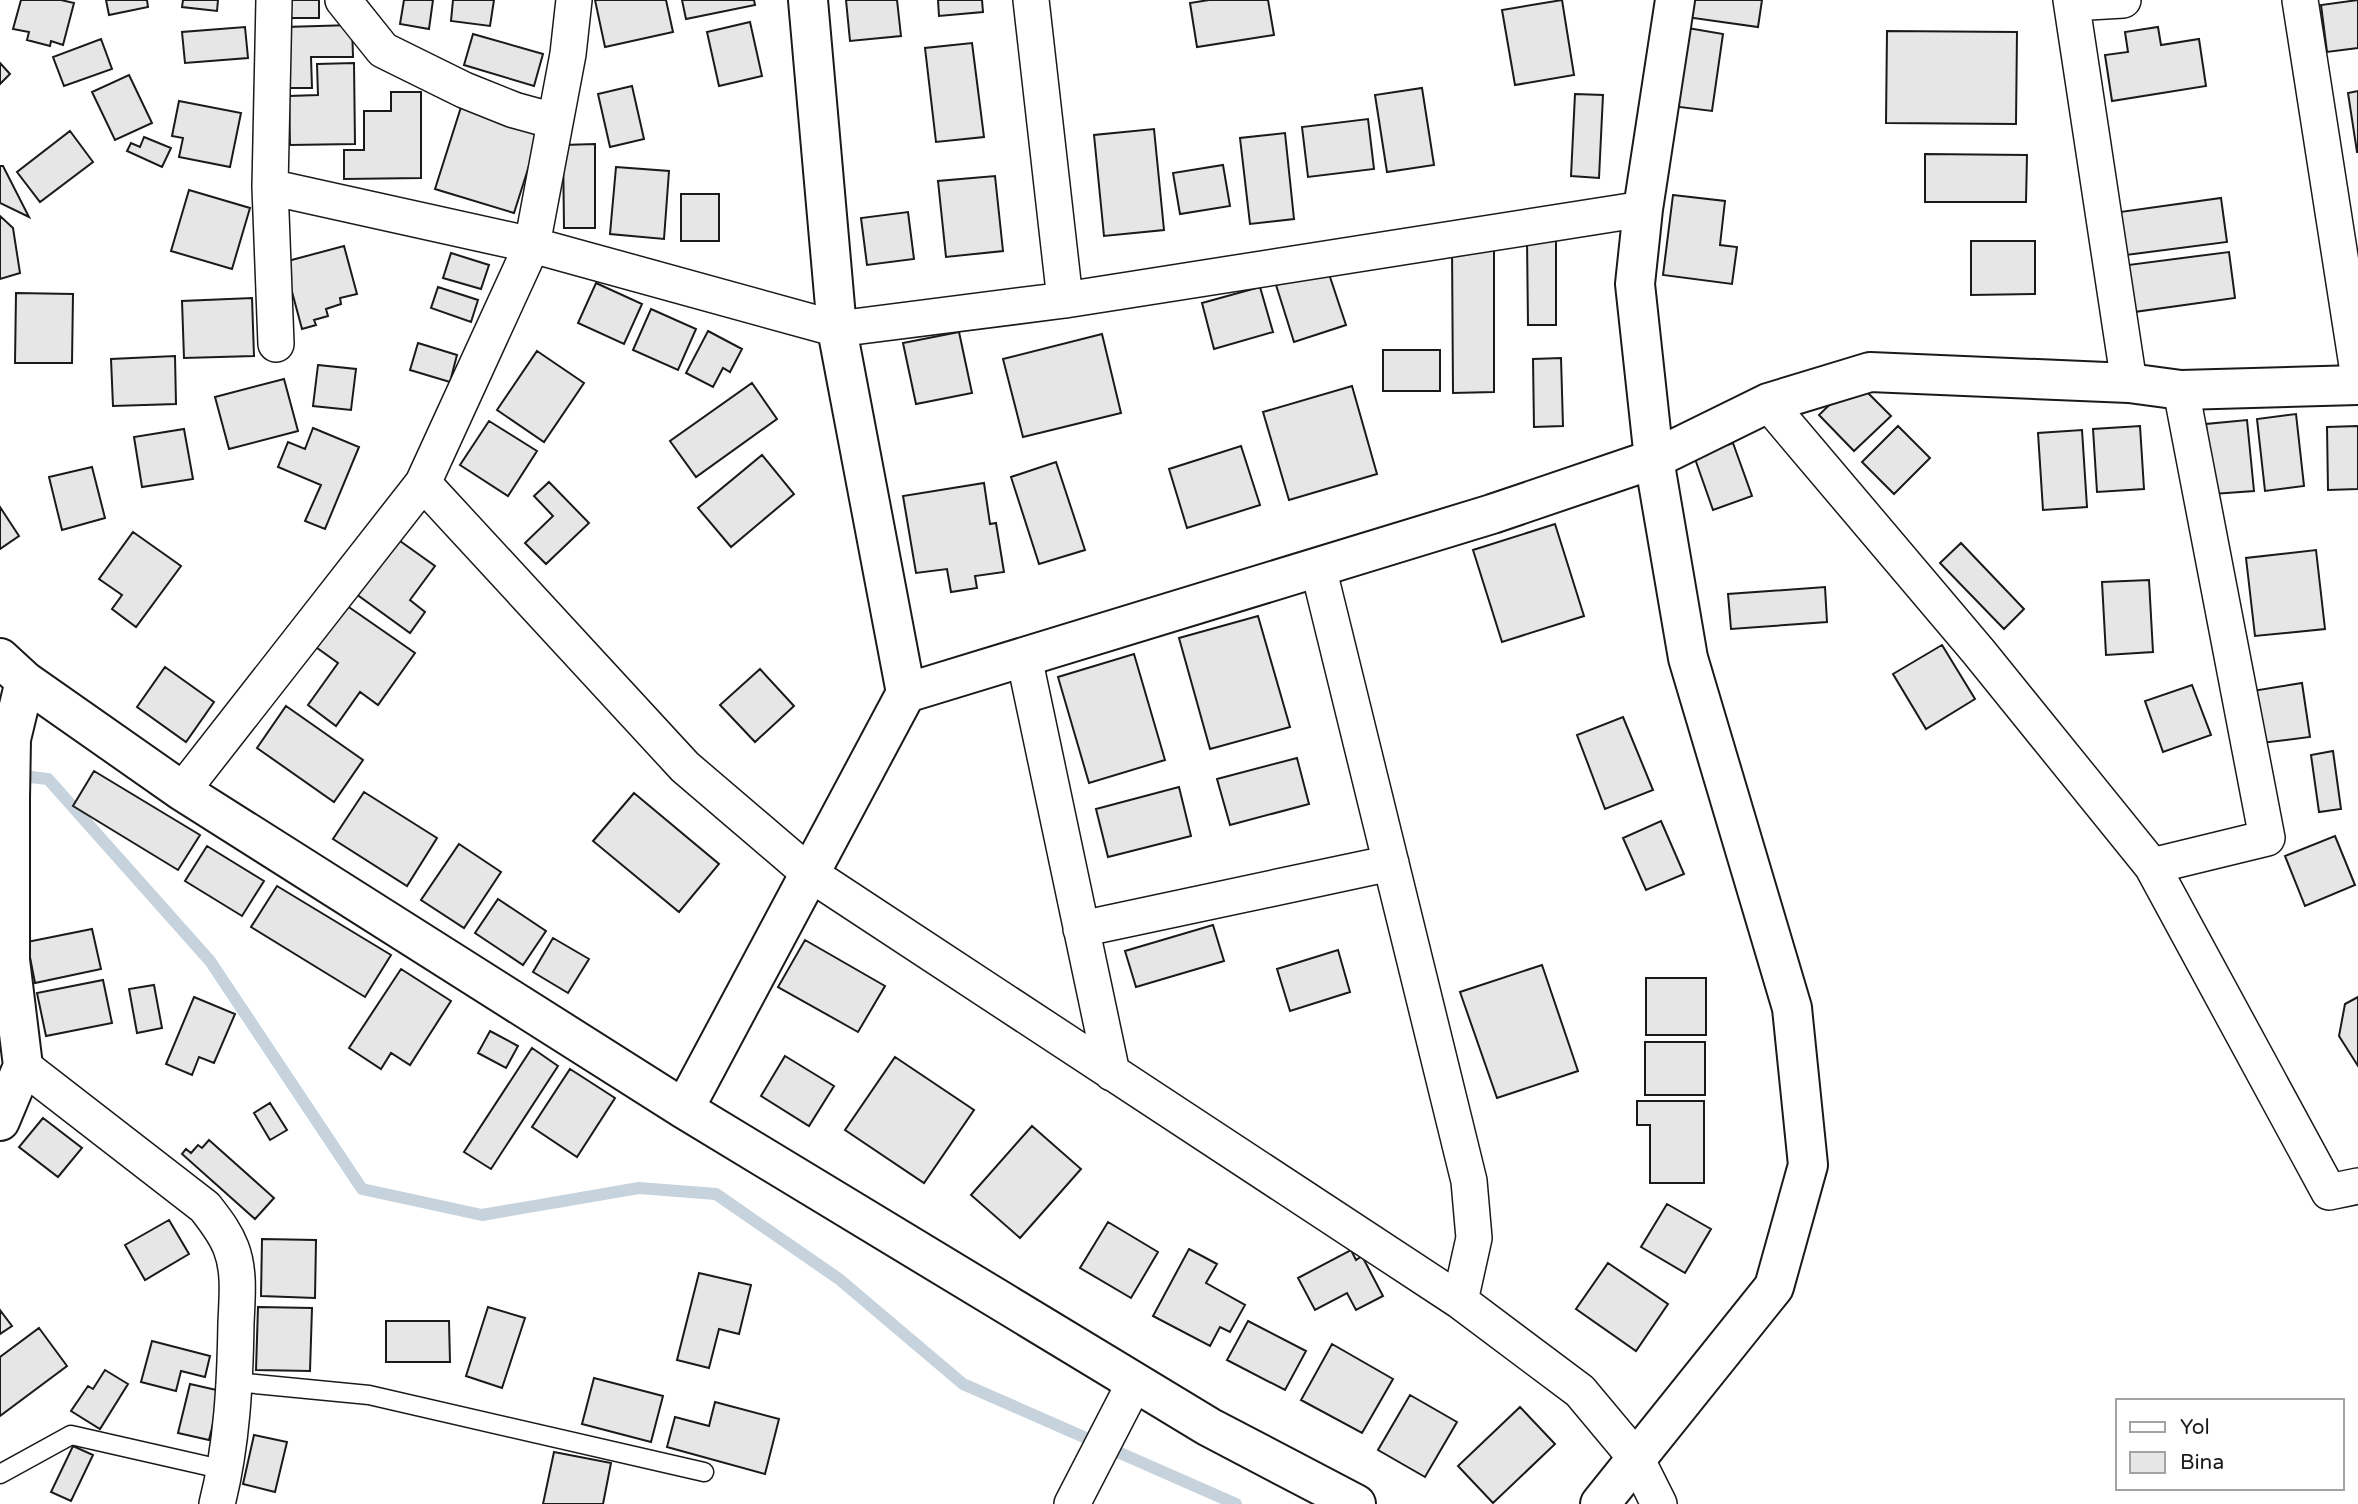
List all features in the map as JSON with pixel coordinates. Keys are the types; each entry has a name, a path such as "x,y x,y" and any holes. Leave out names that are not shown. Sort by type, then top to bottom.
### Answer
{"street":[{"path":"274,0 270,187 276,344"},
{"path":"343,0 383,50 464,90 514,110 554,121"},
{"path":"182,791 423,484 532,245 568,54 574,0"},
{"path":"684,1109 906,693 837,329 808,0"},
{"path":"1031,0 1065,300"},
{"path":"1600,1504 1774,1287 1808,1165 1792,1008 1688,658 1654,459 1636,284 1643,209 1675,0"},
{"path":"2123,0 2071,1 2129,383"},
{"path":"2300,0 2358,372"},
{"path":"270,187 532,245 837,329 1065,300 1643,209"},
{"path":"906,693 1492,514 1654,459 1768,402 1870,372 2129,383 2181,390 2358,385"},
{"path":"2152,866 2267,838 2181,390"},
{"path":"1768,402 1978,651 2152,866 2329,1192 2358,1186"},
{"path":"423,484 685,768 810,873 1460,1301 1580,1391 1636,1458 1659,1504"},
{"path":"1318,567 1469,1181 1474,1238 1460,1301"},
{"path":"1024,657 1112,1073"},
{"path":"13,669 182,791 684,1109 1209,1427 1356,1504"},
{"path":"0,1121 23,1066 10,960 13,669"},
{"path":"1081,929 1391,863"},
{"path":"23,1066 205,1207 221,1227 231,1248 236,1267 235,1382 225,1470 217,1504"},
{"path":"1080,1489 1135,1382"}],"lane":[{"path":"235,1382 369,1395 704,1472"},
{"path":"0,1474 71,1435 225,1470"}],"building":[{"path":"21,0 61,0 74,3 63,45 51,41 50,46 27,40 29,32 13,29"},
{"path":"106,0 147,0 148,7 109,15"},
{"path":"183,0 218,0 217,11 182,7"},
{"path":"287,0 319,0 319,18 287,18"},
{"path":"404,0 433,0 429,29 400,24"},
{"path":"453,0 494,0 490,26 451,21"},
{"path":"595,0 666,0 673,32 605,47"},
{"path":"682,0 754,0 755,5 686,19"},
{"path":"846,0 897,0 901,36 850,41"},
{"path":"938,0 982,0 983,12 939,16"},
{"path":"1209,0 1268,0 1274,35 1197,47 1190,3"},
{"path":"1562,0 1574,75 1515,85 1502,10"},
{"path":"1681,0 1762,0 1758,27 1679,16"},
{"path":"2358,0 2358,48 2327,52 2321,5"},
{"path":"750,22 762,76 719,86 707,32"},
{"path":"352,25 353,57 311,57 312,88 287,88 285,27"},
{"path":"245,27 248,58 185,63 182,32"},
{"path":"1682,27 1723,34 1712,111 1671,106"},
{"path":"2158,27 2161,45 2199,39 2206,86 2112,101 2105,55 2128,52 2125,32"},
{"path":"1887,31 2017,32 2016,124 1886,123"},
{"path":"473,34 543,54 534,86 464,65"},
{"path":"101,39 112,69 64,86 53,57"},
{"path":"972,43 984,137 936,142 925,48"},
{"path":"0,63 10,74 0,84"},
{"path":"354,63 355,144 290,145 289,96 318,95 317,64"},
{"path":"129,75 152,123 115,140 92,92"},
{"path":"632,86 644,139 610,147 598,94"},
{"path":"1422,88 1434,165 1387,172 1375,95"},
{"path":"2358,91 2358,152 2357,152 2348,93"},
{"path":"391,92 421,92 421,178 344,179 344,150 364,150 364,111 391,111"},
{"path":"1575,94 1603,95 1599,178 1571,176"},
{"path":"179,101 241,113 230,167 179,157 183,138 172,136"},
{"path":"462,104 541,128 514,213 435,189"},
{"path":"1368,119 1374,169 1308,177 1302,127"},
{"path":"1154,129 1164,230 1104,236 1094,135"},
{"path":"70,131 93,162 40,202 17,172"},
{"path":"1285,133 1294,219 1250,224 1240,138"},
{"path":"144,137 171,148 162,167 127,151 131,143 140,147"},
{"path":"595,144 595,228 564,228 563,145"},
{"path":"1925,154 2027,155 2026,202 1925,202"},
{"path":"1223,165 1230,206 1180,214 1173,173"},
{"path":"0,166 3,166 29,217 0,203"},
{"path":"616,167 669,171 664,239 610,234"},
{"path":"995,176 1003,251 946,257 938,181"},
{"path":"189,190 250,208 232,269 171,251"},
{"path":"681,194 719,194 719,241 681,241"},
{"path":"1673,195 1725,201 1720,245 1737,247 1732,284 1663,275"},
{"path":"2221,198 2227,242 2126,255 2120,212"},
{"path":"908,212 914,259 867,265 861,218"},
{"path":"0,216 13,228 20,273 0,279"},
{"path":"1527,240 1556,240 1556,325 1528,325"},
{"path":"1971,241 2035,241 2035,294 1971,295"},
{"path":"344,246 357,294 340,298 341,304 326,309 328,316 314,320 316,325 302,329 284,262"},
{"path":"1452,247 1494,247 1494,392 1453,393"},
{"path":"2229,252 2235,298 2134,312 2128,265"},
{"path":"451,253 489,265 481,289 443,278"},
{"path":"1327,268 1346,325 1294,342 1276,285"},
{"path":"596,283 642,304 624,344 578,323"},
{"path":"438,287 478,300 471,322 431,308"},
{"path":"1260,287 1273,332 1214,349 1202,303"},
{"path":"16,293 73,294 72,363 15,363"},
{"path":"252,298 254,356 184,358 182,301"},
{"path":"651,309 696,329 678,370 633,350"},
{"path":"708,331 742,349 730,372 723,368 713,387 686,373"},
{"path":"959,332 972,393 916,404 903,343"},
{"path":"1102,334 1121,413 1023,437 1003,359"},
{"path":"418,343 457,355 450,382 410,370"},
{"path":"1383,350 1440,350 1440,391 1383,391"},
{"path":"537,351 584,383 544,442 497,410"},
{"path":"175,356 176,404 113,406 111,359"},
{"path":"1561,358 1563,426 1534,427 1533,359"},
{"path":"318,365 356,369 351,410 313,406"},
{"path":"284,379 298,431 229,449 215,397"},
{"path":"1855,380 1891,416 1854,451 1819,415"},
{"path":"752,383 777,419 696,477 670,441"},
{"path":"1352,386 1377,474 1289,500 1263,412"},
{"path":"2296,414 2304,486 2265,491 2257,419"},
{"path":"2247,420 2254,491 2213,494 2206,424"},
{"path":"489,421 537,451 508,496 460,465"},
{"path":"1898,426 1930,458 1894,494 1862,462"},
{"path":"2140,426 2144,489 2097,492 2093,429"},
{"path":"2358,426 2358,489 2328,490 2327,427"},
{"path":"313,428 359,447 325,529 305,521 321,485 278,467 288,442 305,449"},
{"path":"184,429 193,479 142,487 134,437"},
{"path":"2082,430 2087,507 2043,510 2038,433"},
{"path":"1733,443 1752,496 1713,510 1694,456"},
{"path":"1241,446 1260,505 1187,528 1169,469"},
{"path":"762,455 794,494 731,547 698,508"},
{"path":"1056,462 1085,550 1039,564 1011,477"},
{"path":"92,467 105,518 62,530 49,477"},
{"path":"549,482 589,523 546,564 525,543 553,516 534,496"},
{"path":"984,483 990,524 996,523 1004,572 975,576 977,588 951,592 947,569 916,573 903,496"},
{"path":"0,507 19,536 0,549"},
{"path":"1555,524 1584,616 1502,642 1473,550"},
{"path":"133,532 181,566 136,627 112,609 122,595 99,579"},
{"path":"393,536 435,566 410,600 425,612 410,633 352,591"},
{"path":"1961,543 2024,609 2004,629 1940,563"},
{"path":"2316,550 2325,629 2255,636 2246,558"},
{"path":"2149,580 2153,652 2106,655 2102,582"},
{"path":"1825,587 1827,622 1731,629 1728,594"},
{"path":"343,603 415,653 378,705 360,692 336,726 308,705 338,663 313,645"},
{"path":"1258,616 1290,727 1210,749 1179,638"},
{"path":"1942,645 1975,699 1926,729 1893,674"},
{"path":"1134,654 1165,760 1089,783 1058,677"},
{"path":"165,667 214,702 186,742 137,707"},
{"path":"760,669 794,706 755,742 720,705"},
{"path":"2302,683 2310,737 2253,744 2246,692"},
{"path":"2192,685 2211,735 2163,752 2145,701"},
{"path":"286,706 363,760 334,802 257,748"},
{"path":"1623,717 1653,790 1605,809 1577,735"},
{"path":"2333,751 2341,809 2319,812 2311,755"},
{"path":"1297,758 1309,804 1230,825 1217,779"},
{"path":"94,771 200,835 178,870 73,806"},
{"path":"1179,787 1191,836 1108,857 1096,809"},
{"path":"364,792 437,838 407,886 333,839"},
{"path":"634,793 719,864 679,912 593,841"},
{"path":"1661,821 1684,874 1646,890 1623,838"},
{"path":"2335,836 2355,885 2305,906 2285,856"},
{"path":"459,844 501,872 464,928 421,900"},
{"path":"207,846 264,881 242,916 185,881"},
{"path":"277,886 391,955 365,997 251,927"},
{"path":"498,899 546,931 523,965 475,933"},
{"path":"1213,925 1224,961 1136,987 1125,951"},
{"path":"92,929 101,969 35,983 27,942"},
{"path":"553,938 589,959 568,993 533,972"},
{"path":"805,940 885,986 858,1032 778,987"},
{"path":"1338,950 1350,992 1290,1011 1277,969"},
{"path":"1542,965 1578,1071 1497,1098 1460,992"},
{"path":"401,969 451,1001 410,1065 391,1053 381,1069 349,1048"},
{"path":"1646,978 1706,978 1706,1035 1646,1035"},
{"path":"103,980 112,1023 46,1036 37,993"},
{"path":"154,985 162,1028 137,1033 129,989"},
{"path":"194,997 235,1014 214,1063 199,1057 192,1075 166,1064"},
{"path":"2358,997 2358,1066 2339,1036 2345,1004"},
{"path":"490,1031 518,1046 506,1068 478,1053"},
{"path":"1645,1042 1705,1042 1705,1095 1645,1095"},
{"path":"532,1048 558,1066 491,1169 464,1152"},
{"path":"785,1056 834,1086 809,1126 761,1096"},
{"path":"895,1057 974,1110 924,1183 845,1130"},
{"path":"570,1069 615,1098 577,1157 532,1127"},
{"path":"1637,1101 1704,1101 1704,1183 1650,1183 1650,1125 1637,1125"},
{"path":"270,1103 287,1130 270,1140 254,1113"},
{"path":"43,1118 82,1148 58,1177 19,1147"},
{"path":"1032,1126 1081,1169 1020,1238 971,1195"},
{"path":"209,1140 274,1198 255,1219 182,1154 186,1149 191,1153 198,1145 202,1148"},
{"path":"1667,1204 1711,1229 1685,1273 1641,1247"},
{"path":"169,1220 189,1254 145,1280 125,1245"},
{"path":"1108,1222 1158,1252 1131,1298 1080,1268"},
{"path":"262,1239 316,1240 315,1298 261,1296"},
{"path":"1189,1249 1217,1264 1206,1283 1245,1305 1230,1332 1220,1327 1210,1346 1153,1316"},
{"path":"1351,1250 1356,1260 1362,1256 1383,1296 1356,1310 1347,1293 1315,1310 1298,1278"},
{"path":"1608,1263 1668,1304 1636,1351 1576,1309"},
{"path":"699,1273 751,1285 739,1334 719,1329 709,1368 677,1360"},
{"path":"258,1307 312,1308 310,1371 256,1370"},
{"path":"488,1307 525,1318 502,1388 466,1376"},
{"path":"0,1310 12,1326 0,1334"},
{"path":"386,1321 449,1321 450,1362 386,1362"},
{"path":"1248,1321 1306,1351 1285,1390 1227,1360"},
{"path":"39,1328 67,1366 0,1416 0,1357"},
{"path":"152,1341 210,1356 205,1377 181,1371 176,1391 141,1382"},
{"path":"1332,1344 1393,1379 1362,1433 1301,1400"},
{"path":"105,1370 128,1384 100,1429 71,1411 88,1386 93,1389"},
{"path":"594,1378 663,1396 651,1442 582,1424"},
{"path":"190,1384 221,1391 209,1440 178,1433"},
{"path":"1410,1395 1457,1422 1425,1477 1378,1450"},
{"path":"715,1402 779,1419 765,1474 667,1447 675,1417 709,1426"},
{"path":"1520,1407 1555,1444 1493,1503 1458,1466"},
{"path":"254,1435 287,1442 275,1492 243,1484"},
{"path":"73,1446 93,1455 71,1501 51,1492"},
{"path":"554,1452 611,1463 603,1504 543,1504"}],"waterway":[{"path":"13,775 48,779 210,961 362,1189 482,1215 639,1188 716,1194 839,1279 963,1384 1236,1504"}]}
